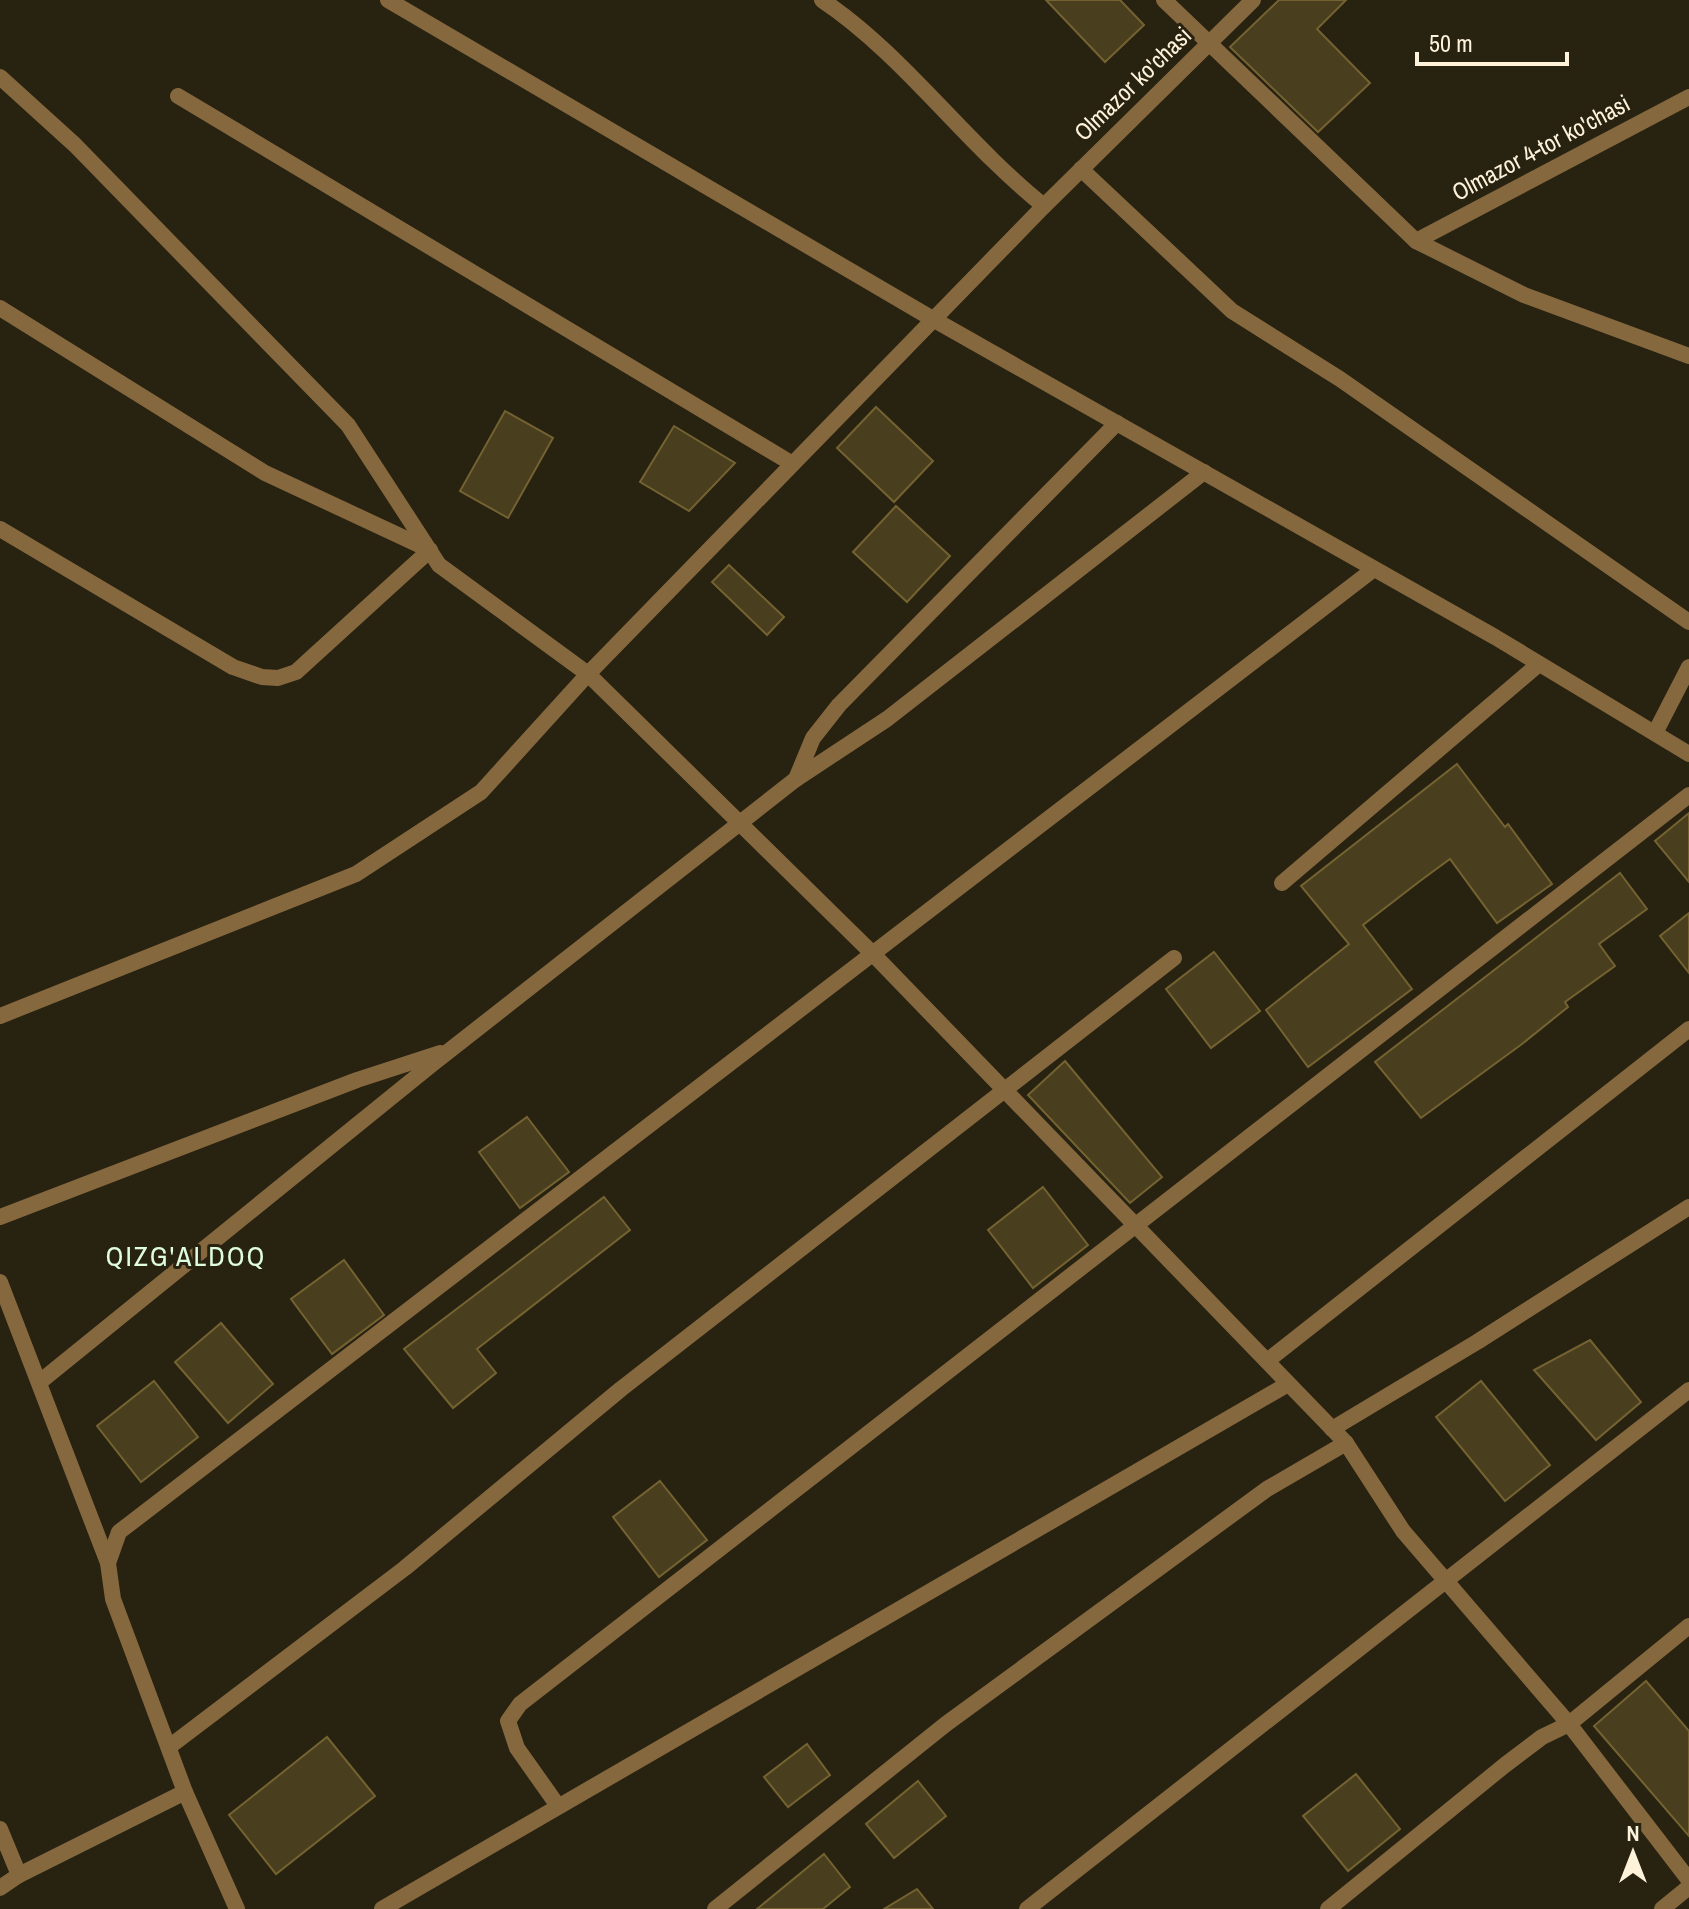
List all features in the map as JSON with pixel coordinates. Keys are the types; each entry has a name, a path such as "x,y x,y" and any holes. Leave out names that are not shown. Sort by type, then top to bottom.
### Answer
{"street":[{"path":"388,0 931,318 1374,569 1689,754"},
{"path":"822,0 855,22 1008,177 1044,206"},
{"path":"1164,0 1416,241 1524,295 1689,356"},
{"name":"Olmazor ko'chasi","path":"0,1016 356,874 481,792 588,674 931,318 1253,0"},
{"path":"0,77 75,145 348,425 439,565 588,674 873,954 1346,1443 1403,1531 1569,1724 1689,1880"},
{"path":"178,96 791,463"},
{"name":"Olmazor 4-tor ko'chasi","path":"1416,241 1689,97"},
{"path":"1081,169 1232,311 1340,379 1689,622"},
{"path":"0,308 265,473 430,550"},
{"path":"796,779 813,738 839,705 1117,423"},
{"path":"41,1381 452,1049 796,779 887,719 1204,472"},
{"path":"0,529 233,667 278,678 296,672 430,550"},
{"path":"108,1563 119,1532 1374,569"},
{"path":"1282,883 1539,664"},
{"path":"1655,733 1689,667"},
{"path":"558,1806 511,1736 508,1721 520,1704 1689,795"},
{"path":"169,1747 405,1568 621,1389 1174,958"},
{"path":"1267,1361 1689,1029"},
{"path":"0,1217 357,1080 452,1049"},
{"path":"1332,1429 1477,1342 1689,1207"},
{"path":"0,1282 41,1381 108,1563 113,1599 185,1792 237,1909"},
{"path":"382,1909 1288,1384"},
{"path":"1027,1909 1689,1390"},
{"path":"715,1909 946,1724 1267,1489 1346,1443"},
{"path":"1328,1909 1542,1737 1569,1724 1689,1626"},
{"path":"0,1888 19,1875 185,1792"},
{"path":"0,1829 19,1875"},
{"path":"1662,1909 1689,1887"}],"building":[{"path":"1046,0 1120,0 1144,25 1105,62"},
{"path":"1279,0 1346,0 1317,29 1370,83 1318,132 1230,47"},
{"path":"876,407 933,461 894,502 837,448"},
{"path":"505,411 553,438 508,518 460,491"},
{"path":"674,426 735,463 689,511 640,482"},
{"path":"896,506 950,556 907,602 853,552"},
{"path":"729,565 784,617 767,635 712,582"},
{"path":"1457,764 1505,827 1508,824 1552,884 1497,923 1450,859 1420,881 1363,925 1412,989 1308,1067 1266,1010 1349,944 1301,886"},
{"path":"1689,813 1689,882 1655,841"},
{"path":"1620,873 1647,909 1599,944 1615,966 1565,1002 1568,1007 1522,1044 1421,1118 1375,1062"},
{"path":"1689,913 1689,973 1660,936"},
{"path":"1214,952 1260,1011 1211,1048 1166,989"},
{"path":"1065,1061 1162,1177 1130,1203 1028,1095"},
{"path":"527,1117 569,1172 520,1208 479,1152"},
{"path":"1043,1187 1088,1245 1033,1288 988,1230"},
{"path":"604,1197 630,1230 477,1349 496,1373 453,1408 404,1349"},
{"path":"344,1260 384,1315 332,1354 291,1299"},
{"path":"221,1323 273,1384 228,1423 175,1362"},
{"path":"1590,1340 1641,1402 1596,1440 1534,1370"},
{"path":"154,1381 198,1437 141,1482 97,1426"},
{"path":"1481,1381 1550,1465 1505,1501 1436,1417"},
{"path":"660,1481 707,1540 659,1577 613,1517"},
{"path":"1646,1681 1689,1731 1689,1836 1594,1726"},
{"path":"327,1737 375,1796 276,1874 229,1815"},
{"path":"807,1744 830,1775 788,1807 764,1777"},
{"path":"1356,1774 1400,1829 1348,1871 1303,1816"},
{"path":"918,1781 946,1816 894,1858 866,1824"},
{"path":"824,1854 850,1887 823,1909 757,1909"},
{"path":"917,1889 933,1909 884,1909"}],"district":[{"name":"QIZG'ALDOQ","path":"186,1256"}]}
